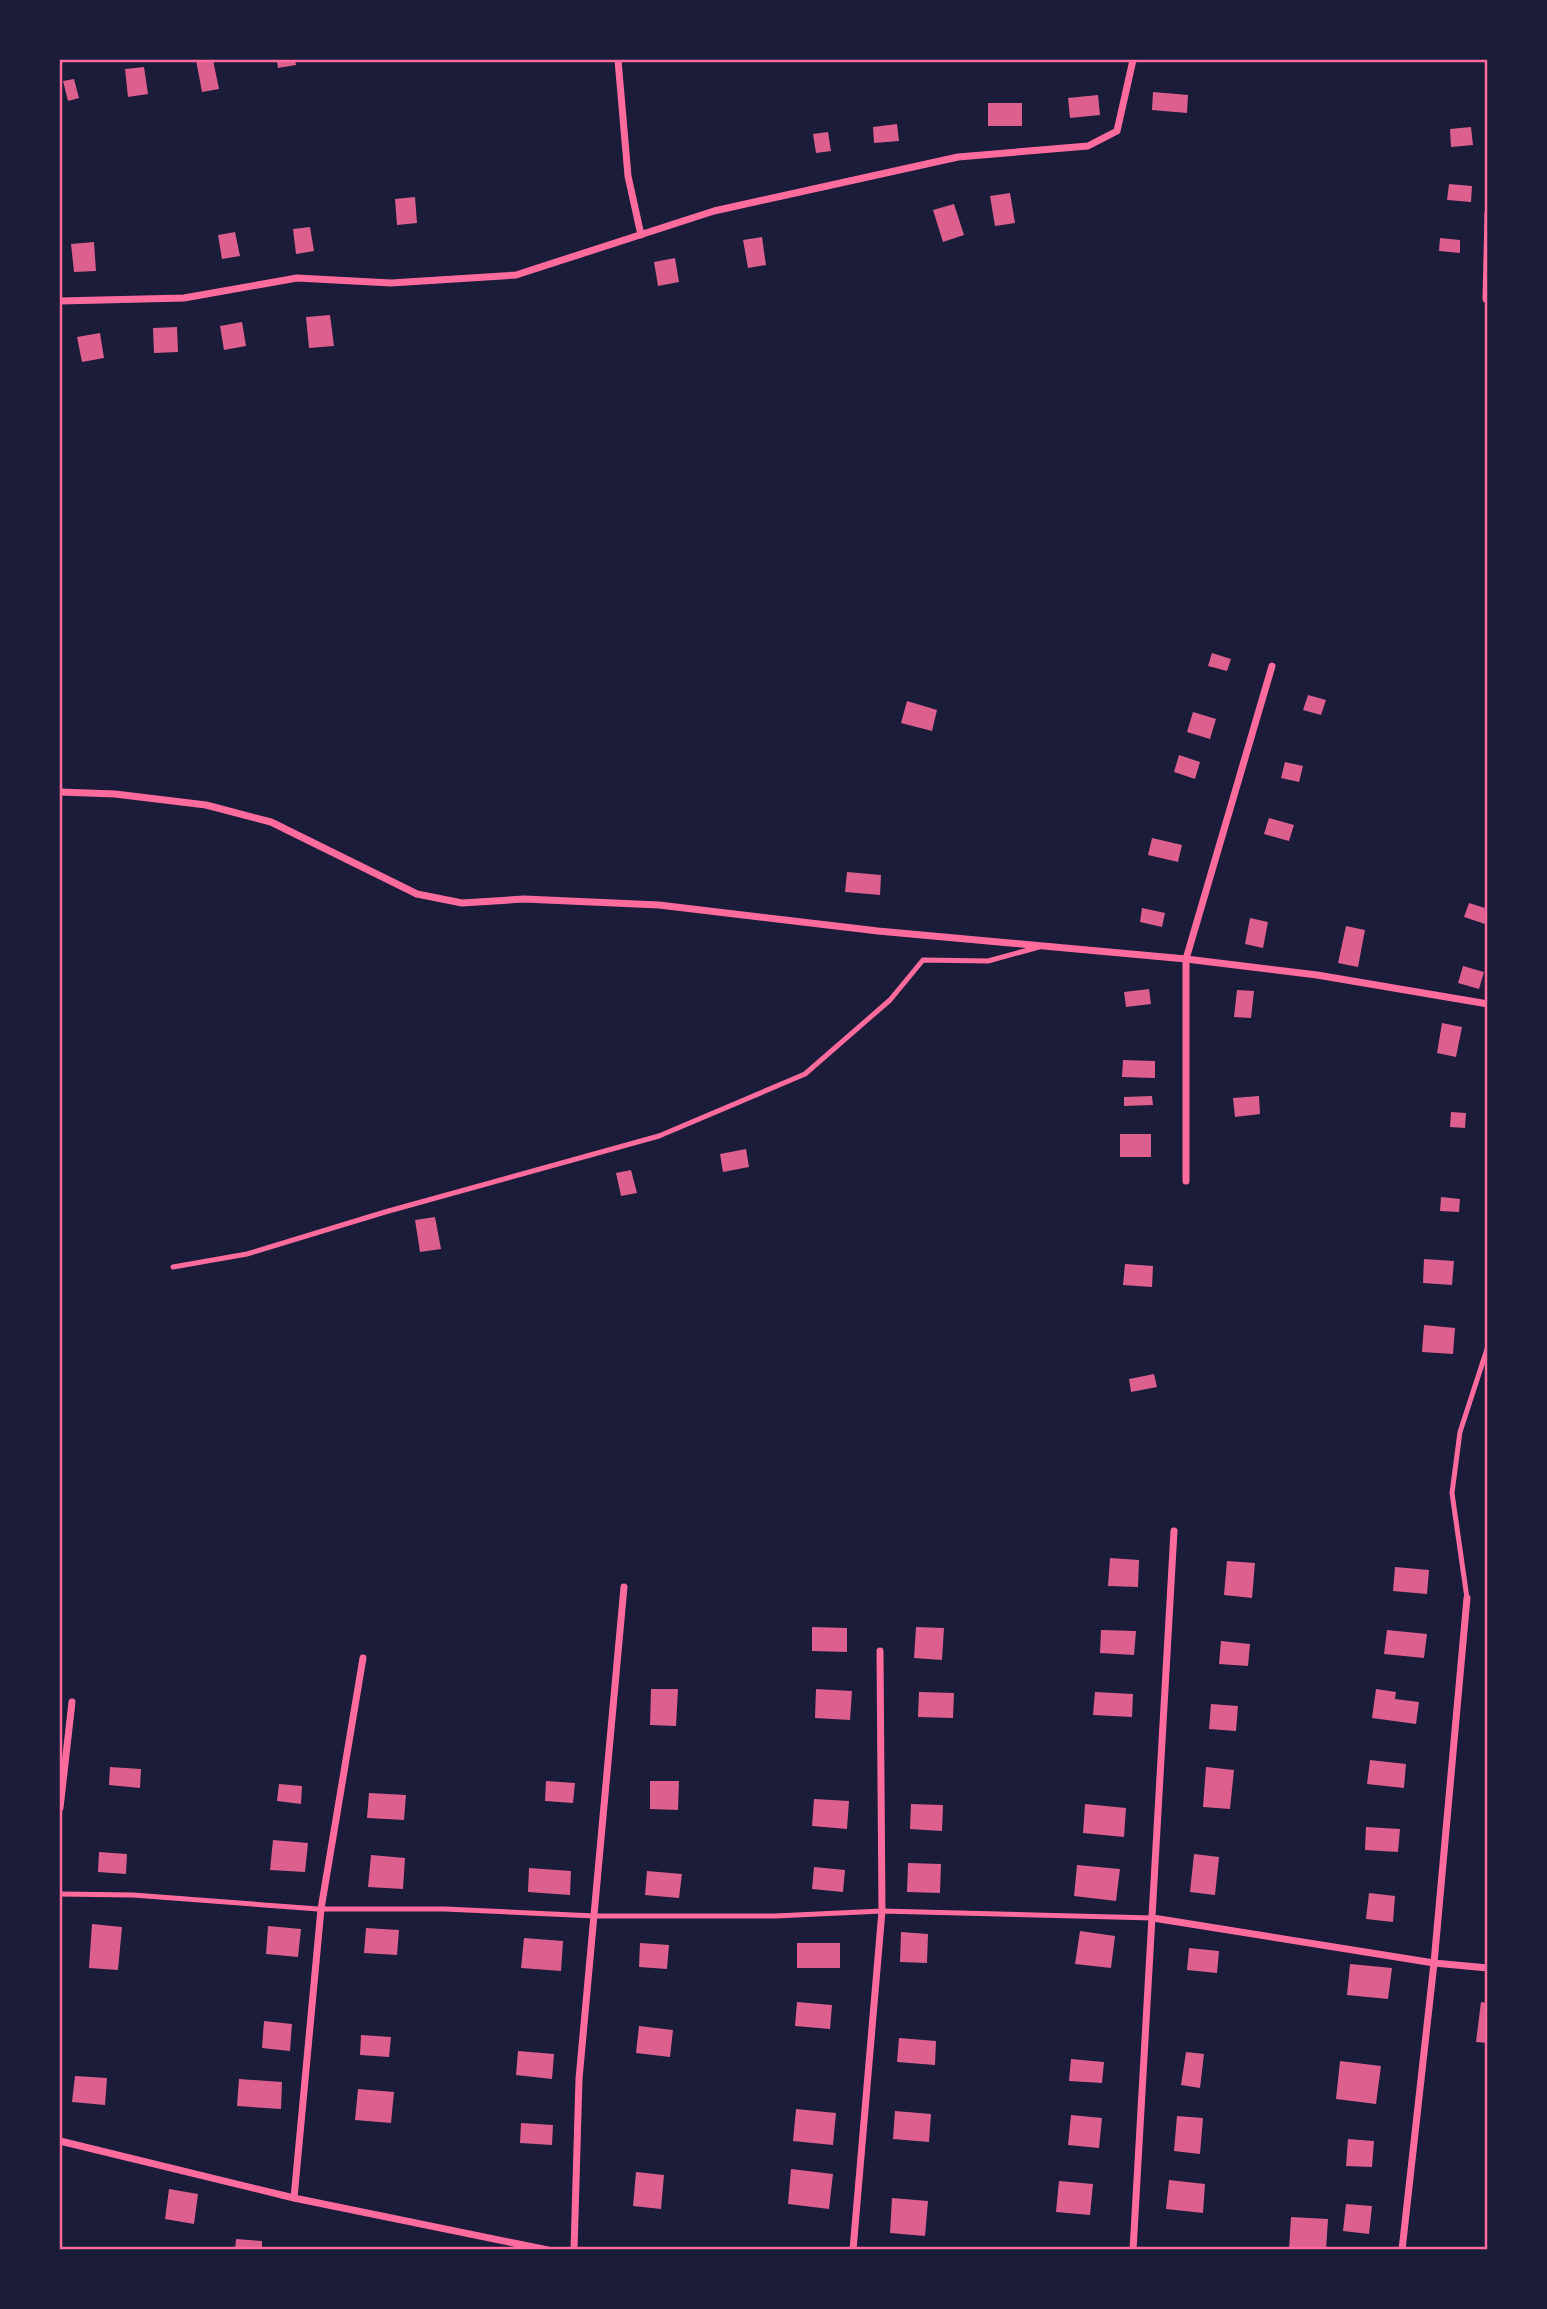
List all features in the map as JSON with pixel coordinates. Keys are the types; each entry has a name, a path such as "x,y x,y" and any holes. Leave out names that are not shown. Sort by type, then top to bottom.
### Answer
{"street":[{"path":"618,60 628,176 641,235"},
{"path":"60,301 184,298 297,278 391,283 516,275 714,211 958,157 1088,146 1117,131 1133,60"},
{"path":"1486,299 1488,213"},
{"path":"1186,1181 1186,959 1272,667"},
{"path":"60,792 115,793 206,805 271,822 416,894 462,903 524,899 659,905 878,931 1186,959 1317,975 1488,1004"},
{"path":"1133,2249 1174,1531"},
{"path":"573,2249 579,2079 624,1587"},
{"path":"1402,2249 1434,1963 1467,1598"},
{"path":"853,2249 883,1911 880,1651"},
{"path":"294,2198 321,1909 363,1658"},
{"path":"60,1808 72,1702"},
{"path":"1153,1918 1434,1963 1488,1968"},
{"path":"60,2141 294,2198 548,2249"}],"lane":[{"path":"173,1267 247,1254 385,1212 659,1136 805,1074 891,1000 923,960 988,961 1043,946"},
{"path":"1467,1598 1452,1493 1460,1432 1488,1346"},
{"path":"60,1894 133,1895 321,1909 445,1909 596,1916 775,1916 883,1911 1153,1918"}],"building":[{"path":"196,60 213,60 219,89 202,92"},
{"path":"277,60 295,60 296,65 278,68"},
{"path":"144,67 148,94 128,97 125,69"},
{"path":"74,79 79,98 68,101 63,81"},
{"path":"1153,92 1188,95 1187,113 1152,110"},
{"path":"1098,95 1100,115 1070,118 1068,98"},
{"path":"988,103 1022,103 1022,126 988,126"},
{"path":"897,124 899,141 874,143 873,127"},
{"path":"1471,127 1473,145 1451,147 1450,129"},
{"path":"828,132 831,151 816,153 813,134"},
{"path":"1449,184 1472,186 1471,202 1447,200"},
{"path":"1010,193 1015,223 995,226 990,196"},
{"path":"415,197 417,223 397,225 395,199"},
{"path":"954,204 964,235 943,242 933,210"},
{"path":"310,227 314,251 296,254 293,229"},
{"path":"235,232 240,256 222,259 218,235"},
{"path":"762,237 766,265 748,268 743,240"},
{"path":"1440,238 1460,240 1460,253 1439,251"},
{"path":"94,242 96,271 74,272 71,244"},
{"path":"675,258 679,282 658,286 654,262"},
{"path":"330,315 334,346 309,348 306,317"},
{"path":"242,322 246,346 224,350 220,326"},
{"path":"177,327 178,352 154,353 153,328"},
{"path":"100,333 104,358 82,362 77,337"},
{"path":"1212,653 1231,659 1227,671 1208,666"},
{"path":"1308,695 1326,700 1321,715 1303,710"},
{"path":"907,701 937,710 932,731 901,723"},
{"path":"1193,712 1216,719 1210,739 1187,732"},
{"path":"1179,755 1200,762 1195,779 1174,772"},
{"path":"1285,762 1303,766 1299,782 1281,778"},
{"path":"1269,818 1294,825 1289,841 1264,834"},
{"path":"1152,838 1182,845 1178,862 1148,855"},
{"path":"847,872 881,875 880,895 845,892"},
{"path":"1469,903 1488,909 1488,925 1464,917"},
{"path":"1142,908 1165,913 1162,927 1140,922"},
{"path":"1250,918 1268,922 1263,948 1245,944"},
{"path":"1346,926 1365,930 1358,967 1338,963"},
{"path":"1463,966 1484,972 1479,989 1458,983"},
{"path":"1149,989 1151,1004 1126,1007 1124,992"},
{"path":"1237,990 1254,991 1251,1018 1234,1017"},
{"path":"1442,1023 1462,1027 1456,1057 1437,1053"},
{"path":"1123,1060 1155,1061 1155,1078 1122,1077"},
{"path":"1152,1096 1153,1105 1124,1106 1124,1097"},
{"path":"1259,1096 1260,1114 1235,1117 1233,1098"},
{"path":"1451,1112 1466,1113 1465,1128 1450,1127"},
{"path":"1120,1134 1151,1134 1151,1157 1120,1157"},
{"path":"746,1149 749,1167 723,1172 720,1154"},
{"path":"631,1170 637,1193 621,1196 616,1173"},
{"path":"1441,1197 1460,1199 1459,1212 1440,1211"},
{"path":"435,1217 441,1249 420,1252 415,1220"},
{"path":"1424,1259 1454,1261 1452,1285 1423,1283"},
{"path":"1125,1264 1153,1266 1152,1287 1123,1285"},
{"path":"1424,1325 1455,1328 1453,1354 1422,1352"},
{"path":"1154,1374 1157,1387 1131,1392 1129,1379"},
{"path":"1110,1558 1139,1560 1138,1587 1108,1586"},
{"path":"1227,1561 1255,1563 1252,1598 1224,1595"},
{"path":"1395,1567 1429,1570 1427,1594 1393,1591"},
{"path":"812,1627 847,1628 847,1652 812,1651"},
{"path":"916,1627 944,1628 942,1660 914,1658"},
{"path":"1101,1630 1136,1631 1134,1655 1100,1653"},
{"path":"1387,1630 1427,1634 1424,1658 1384,1654"},
{"path":"1221,1641 1250,1644 1248,1666 1219,1664"},
{"path":"651,1689 678,1689 676,1726 650,1725"},
{"path":"816,1689 852,1691 850,1720 815,1718"},
{"path":"1376,1689 1396,1692 1395,1699 1419,1702 1416,1724 1372,1718"},
{"path":"919,1692 954,1693 953,1718 918,1717"},
{"path":"1095,1692 1133,1694 1132,1717 1093,1715"},
{"path":"1211,1704 1238,1706 1236,1731 1209,1729"},
{"path":"1370,1760 1406,1764 1404,1788 1367,1784"},
{"path":"110,1767 141,1769 140,1788 109,1785"},
{"path":"1206,1767 1234,1770 1230,1809 1203,1807"},
{"path":"546,1781 575,1783 573,1803 545,1801"},
{"path":"650,1781 679,1781 678,1810 650,1809"},
{"path":"279,1784 302,1786 301,1804 277,1801"},
{"path":"369,1793 406,1795 404,1820 367,1818"},
{"path":"814,1799 849,1801 847,1829 812,1826"},
{"path":"911,1804 943,1805 942,1831 910,1829"},
{"path":"1085,1804 1126,1808 1124,1837 1083,1833"},
{"path":"1366,1827 1400,1829 1398,1852 1365,1850"},
{"path":"273,1840 308,1843 305,1872 270,1870"},
{"path":"99,1852 127,1854 126,1874 98,1872"},
{"path":"1194,1854 1219,1857 1215,1895 1190,1892"},
{"path":"371,1855 405,1858 403,1889 368,1887"},
{"path":"908,1863 941,1864 940,1893 907,1892"},
{"path":"1077,1865 1120,1869 1116,1901 1074,1896"},
{"path":"814,1867 845,1870 843,1892 812,1889"},
{"path":"529,1868 571,1871 570,1895 528,1892"},
{"path":"647,1871 682,1874 679,1898 645,1895"},
{"path":"1369,1893 1395,1896 1393,1922 1366,1919"},
{"path":"92,1924 122,1927 118,1970 89,1968"},
{"path":"268,1926 301,1929 298,1957 266,1954"},
{"path":"366,1928 399,1930 397,1955 364,1953"},
{"path":"1080,1931 1115,1936 1111,1968 1075,1964"},
{"path":"901,1932 928,1934 927,1963 900,1962"},
{"path":"524,1938 563,1941 561,1971 521,1968"},
{"path":"640,1943 669,1945 667,1969 639,1967"},
{"path":"797,1943 840,1943 840,1968 797,1968"},
{"path":"1189,1948 1219,1951 1217,1973 1187,1970"},
{"path":"1350,1964 1392,1968 1388,1999 1347,1995"},
{"path":"797,2002 832,2005 830,2029 795,2026"},
{"path":"1481,2002 1488,2003 1488,2043 1476,2042"},
{"path":"264,2021 292,2024 290,2051 262,2048"},
{"path":"639,2026 673,2030 670,2057 636,2053"},
{"path":"361,2035 391,2037 389,2057 360,2055"},
{"path":"899,2038 936,2041 935,2065 897,2062"},
{"path":"518,2051 554,2054 552,2079 516,2075"},
{"path":"1186,2052 1204,2054 1200,2088 1181,2085"},
{"path":"1071,2059 1104,2062 1102,2083 1069,2081"},
{"path":"1340,2061 1381,2066 1376,2104 1336,2099"},
{"path":"75,2076 107,2078 105,2105 72,2102"},
{"path":"239,2079 282,2082 281,2109 237,2106"},
{"path":"358,2089 394,2092 391,2123 355,2120"},
{"path":"796,2109 836,2113 833,2145 793,2141"},
{"path":"895,2111 931,2114 929,2142 893,2139"},
{"path":"1071,2115 1102,2118 1099,2148 1068,2145"},
{"path":"1177,2116 1203,2118 1200,2154 1174,2151"},
{"path":"521,2123 553,2125 552,2145 520,2143"},
{"path":"1348,2139 1374,2141 1372,2167 1346,2166"},
{"path":"791,2169 833,2174 829,2209 788,2204"},
{"path":"636,2172 664,2175 661,2209 633,2206"},
{"path":"1169,2180 1205,2184 1203,2213 1166,2209"},
{"path":"1059,2181 1093,2184 1090,2215 1056,2212"},
{"path":"169,2189 198,2194 194,2224 165,2219"},
{"path":"892,2198 928,2201 925,2236 890,2233"},
{"path":"1346,2204 1372,2206 1369,2234 1343,2231"},
{"path":"1291,2217 1328,2219 1326,2250 1289,2250"},
{"path":"236,2239 262,2241 262,2250 235,2250"}]}
